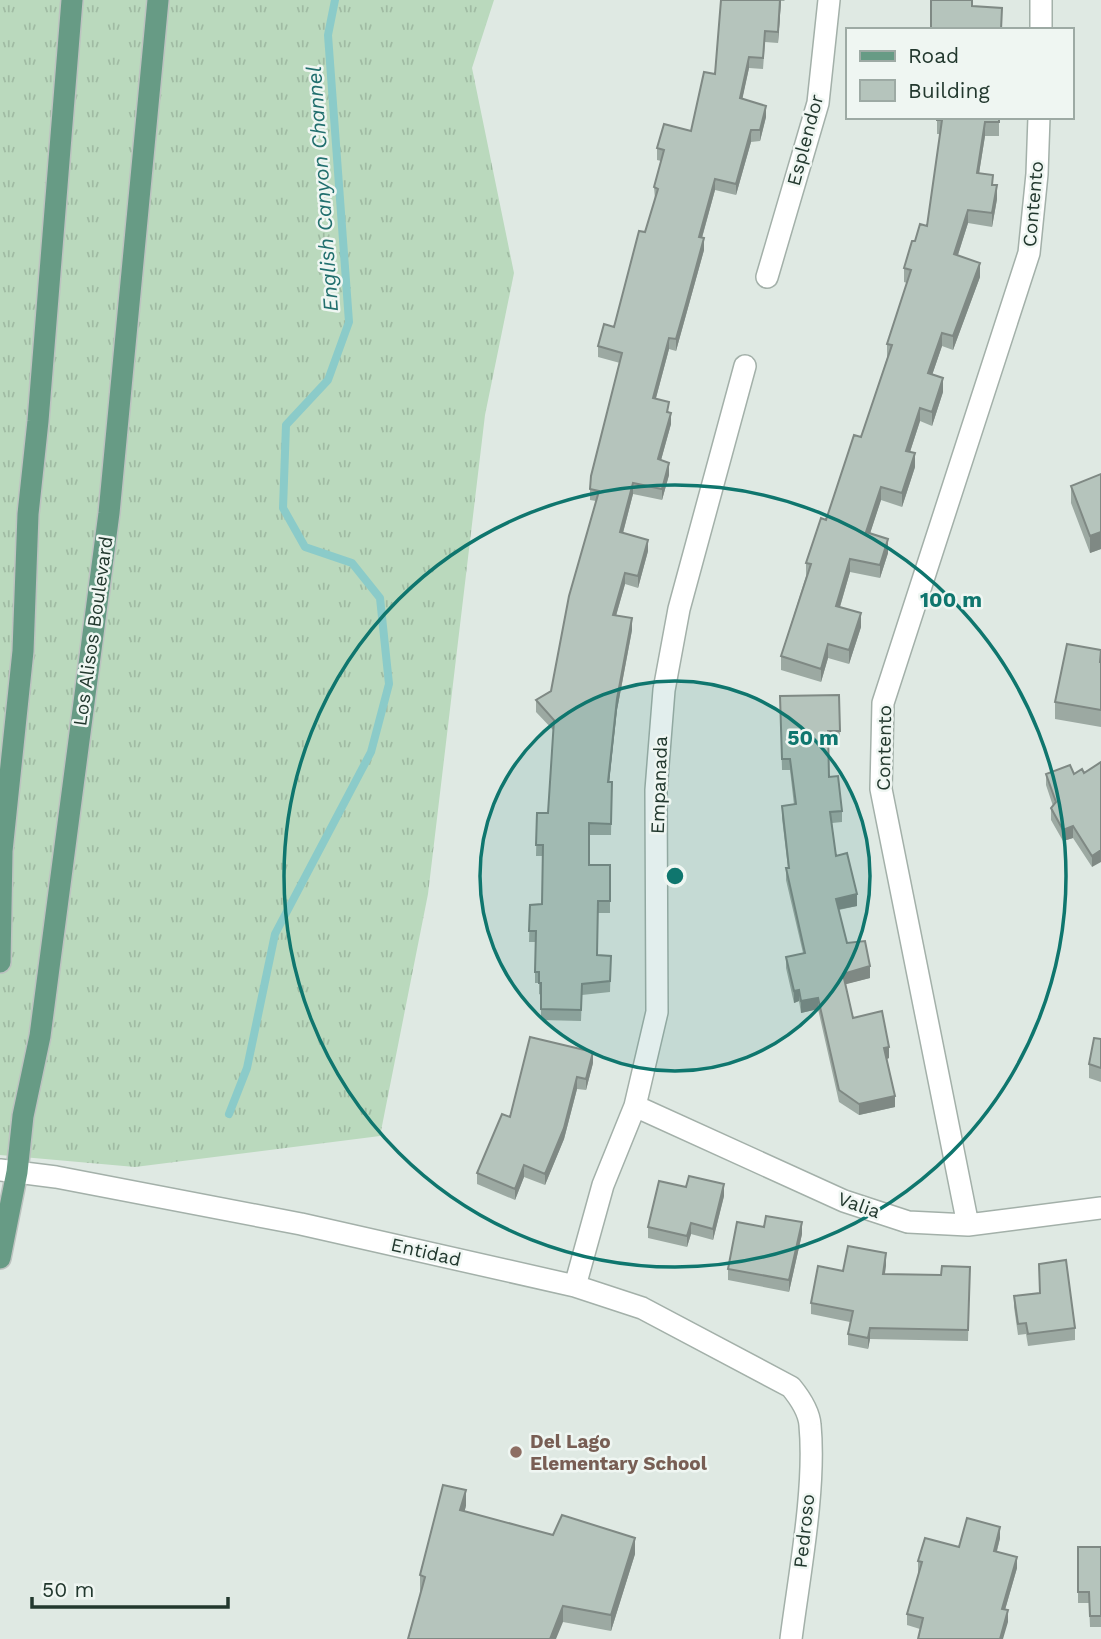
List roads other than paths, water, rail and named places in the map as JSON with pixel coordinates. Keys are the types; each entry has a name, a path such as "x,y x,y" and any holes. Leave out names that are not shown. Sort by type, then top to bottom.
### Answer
{"main road":[{"path":"0,962 2,851 23,651 28,514 40,408 72,0"},
{"name":"Los Alisos Boulevard","path":"0,1258 9,1171 40,1035 109,513 158,0"}],"street":[{"name":"Esplendor","path":"767,277 818,103 829,0"},
{"path":"1041,0 1041,28"},
{"name":"Contento","path":"968,1225 881,789 883,703 1029,253 1037,174 1039,119"},
{"name":"Empanada","path":"575,1286 603,1185 635,1106 657,1012 656,790 664,690 679,609 745,366"},
{"name":"Valia","path":"635,1106 844,1201 908,1222 968,1225 1101,1208"},
{"name":"Entidad","path":"9,1171 301,1224 575,1286 642,1308 791,1387 803,1402 810,1423"},
{"name":"Pedroso","path":"791,1639 806,1522 810,1423"}],"waterway":[{"name":"English Canyon Channel","path":"229,1114 247,1068 275,934 371,752 389,684 380,598 352,563 305,547 283,508 286,425 328,380 349,322 328,35 335,0"}],"place":[{"name":"Del Lago Elementary School","path":"516,1452"}]}
